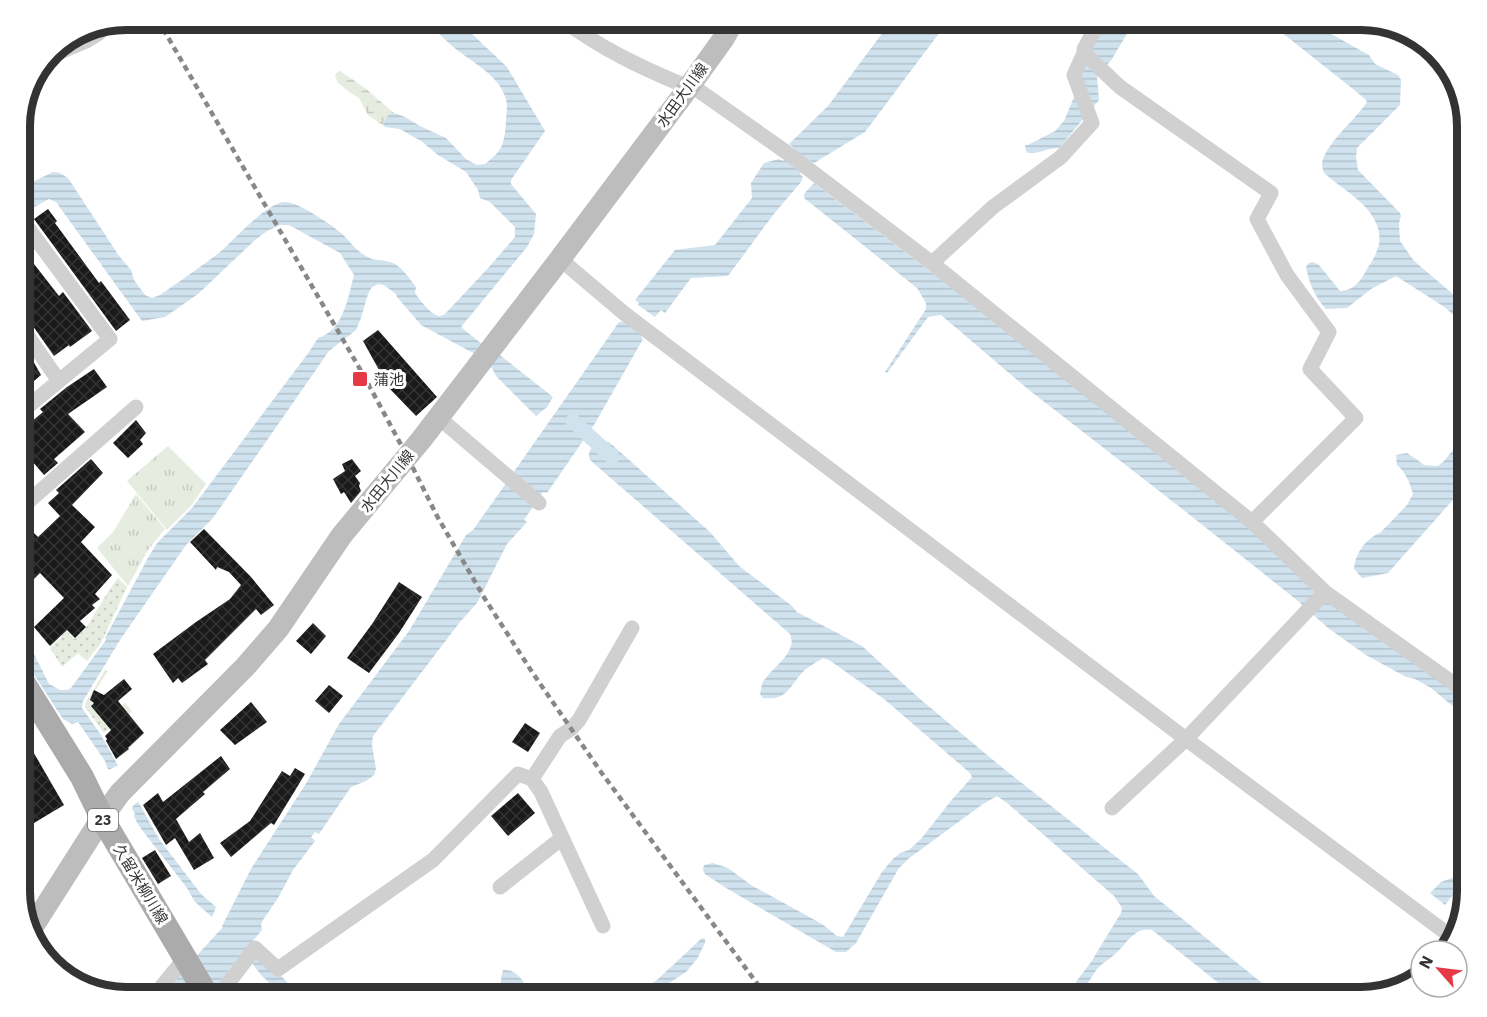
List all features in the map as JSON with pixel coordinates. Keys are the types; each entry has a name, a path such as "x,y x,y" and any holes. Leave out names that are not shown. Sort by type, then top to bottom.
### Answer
{"main road":[{"name":"水田大川線","path":"35,923 102,818 124,788 245,667 278,629 342,535 438,417 560,259 728,30"},
{"name":"久留米柳川線","path":"30,693 82,777 102,818 202,987"}],"street":[{"path":"576,30 648,71 689,86 708,97 786,152 932,263 1252,522 1325,592 1457,686"},
{"path":"932,263 993,207 1061,157 1092,123 1074,75 1094,30"},
{"path":"74,46 96,35"},
{"path":"1084,53 1120,87 1272,193 1257,219 1287,274 1329,332 1310,369 1356,418 1252,522"},
{"path":"30,231 110,339 30,405"},
{"path":"560,259 659,340 1447,934"},
{"path":"30,339 59,381"},
{"path":"30,501 136,406"},
{"path":"438,417 539,503"},
{"path":"1112,808 1186,739 1325,592"},
{"path":"532,779 560,736 579,720 632,628"},
{"path":"225,987 255,948 278,969 433,860 518,774 532,779 542,792 603,926"},
{"path":"500,886 562,838"},
{"path":"163,987 186,960"}],"green space":[{"path":"340,71 365,88 394,113 389,114 383,123 385,127 368,115 359,98 337,82 335,74"},
{"path":"168,446 206,484 191,506 167,530 127,481"},
{"path":"136,494 165,529 148,550 128,586 97,548 113,532"},
{"path":"118,578 127,587 101,643 87,661 78,653 62,667 50,648 62,637 60,625 75,639 86,628"},
{"path":"105,670 108,671 93,694 96,697 91,704 103,720 125,703 132,711 104,733 85,704"}],"water":[{"path":"435,30 468,30 507,67 545,131 511,180 511,184 536,214 534,234 527,247 461,327 553,397 547,407 536,416 496,376 491,366 475,354 421,325 396,294 384,285 378,284 372,287 356,330 329,351 213,518 186,545 120,640 83,701 82,708 101,735 159,839 201,894 216,907 212,917 195,902 187,888 139,826 135,814 105,761 78,722 72,724 63,719 30,668 30,646 49,684 60,690 71,688 106,640 105,638 158,542 192,508 318,338 326,334 339,321 347,303 354,275 340,253 289,225 280,225 255,240 198,294 165,317 142,321 56,202 49,199 30,209 30,183 53,172 68,178 119,256 131,270 134,280 145,295 152,298 160,295 213,258 269,208 285,202 306,209 322,219 369,258 398,266 416,287 415,293 432,313 443,315 515,237 515,227 490,202 480,198 478,190 466,172 438,155 421,141 400,129 385,127 383,123 389,114 394,113 405,117 446,138 466,159 477,165 485,164 496,155 502,146 504,136 506,99 497,82 490,75"},
{"path":"885,30 942,30 865,132 814,163 809,160 800,174 803,177 801,182 773,215 728,276 691,278 665,313 661,310 655,317 638,305 639,303 635,300 675,250 715,245 752,198 751,183 764,163 779,159 783,161 794,148 789,144 828,106"},
{"path":"1101,30 1129,30 1112,59 1097,77 1099,100 1059,148 1028,153 1025,145 1055,131 1064,121 1077,90 1085,62"},
{"path":"1279,30 1324,30 1369,55 1375,64 1398,75 1401,80 1400,105 1357,148 1358,170 1400,213 1400,241 1414,261 1457,298 1457,319 1446,308 1396,276 1371,289 1347,308 1326,309 1313,290 1306,267 1309,263 1319,265 1340,291 1345,291 1362,278 1379,244 1379,232 1369,212 1324,173 1322,165 1334,140 1367,102"},
{"path":"814,183 996,321 1457,687 1457,710 1431,688 1366,655 1328,628 1298,601 1029,390 941,315 928,317 887,373 885,372 926,309 926,303 917,288 804,198 804,194"},
{"path":"619,322 625,322 643,331 641,336 643,339 594,425 547,493 543,492 524,520 527,522 507,544 477,603 373,736 372,745 376,769 374,775 351,787 319,834 315,832 311,837 315,841 293,870 263,920 262,930 217,987 168,987 223,927 251,869 307,782 339,724 409,631 466,535 473,530"},
{"path":"602,441 609,442 710,532 739,566 797,612 862,646 920,699 1004,769 1138,874 1154,896 1267,987 1223,987 1152,930 1146,929 1131,937 1099,967 1085,987 1076,987 1076,982 1091,962 1122,908 1114,896 997,796 908,859 899,868 856,943 846,952 836,952 705,874 704,865 713,863 728,868 751,885 822,924 837,936 843,937 882,872 900,853 909,850 921,839 972,777 884,699 829,660 823,658 808,668 779,697 763,698 760,694 762,684 787,654 792,641 790,634 590,460 590,451"},
{"path":"1457,445 1457,495 1388,573 1362,578 1354,569 1359,552 1407,505 1413,494 1407,478 1397,465 1396,455 1407,453 1424,465 1438,466"},
{"path":"1457,876 1457,889 1445,905 1430,893 1441,882"},
{"path":"702,938 705,939 697,959 686,972 663,987 647,987"},
{"path":"261,953 291,987 274,987 252,963"},
{"path":"503,970 509,970 518,975 527,987 503,987 501,979"}],"pier":[{"path":"119,765 140,800 130,812 106,771"}],"building":[{"path":"48,209 57,221 55,223 99,283 101,281 130,320 116,331 34,219"},
{"path":"30,259 59,296 63,292 92,331 54,356 30,322"},
{"path":"378,330 437,397 416,416 389,388 363,341"},
{"path":"32,359 41,375 30,384 30,361"},
{"path":"94,369 107,387 68,414 85,432 54,459 58,463 44,475 30,459 30,423 43,412 40,409"},
{"path":"136,420 146,433 140,440 143,444 128,458 113,443"},
{"path":"91,459 103,473 72,505 95,527 81,542 112,575 95,594 100,599 92,605 95,608 80,621 86,627 75,638 67,630 50,646 34,627 64,598 40,573 30,583 30,529 38,537 60,516 48,503 59,493 56,490"},
{"path":"352,459 361,471 355,476 360,483 361,491 351,503 344,492 341,494 333,479 345,471 342,464"},
{"path":"204,529 251,577 274,605 261,615 256,609 205,660 208,664 182,683 178,678 173,683 153,654 230,599 241,585 229,572 217,567 216,570 190,542"},
{"path":"399,582 422,597 369,673 347,658"},
{"path":"313,623 326,636 311,654 296,641"},
{"path":"124,679 132,689 118,701 144,733 116,759 105,736 111,730 91,706 94,703 90,700 94,690 104,695"},
{"path":"329,685 343,696 329,713 315,701"},
{"path":"251,702 267,722 235,745 220,730"},
{"path":"525,723 540,733 528,752 512,742"},
{"path":"30,746 64,805 30,825"},
{"path":"221,756 230,769 176,819 189,842 200,833 214,858 194,870 175,838 166,845 143,805 158,793 163,802"},
{"path":"295,768 305,774 274,825 271,823 231,857 220,843 250,821 282,771 290,776"},
{"path":"518,793 535,813 508,836 491,816"},
{"path":"155,850 171,876 158,884 142,858"}],"waterway":[{"path":"573,421 612,457"}],"railway":[{"path":"164,30 364,376 437,516 485,599 601,772 760,987"}],"place":[{"name":"蒲池","path":"360,379"}]}
